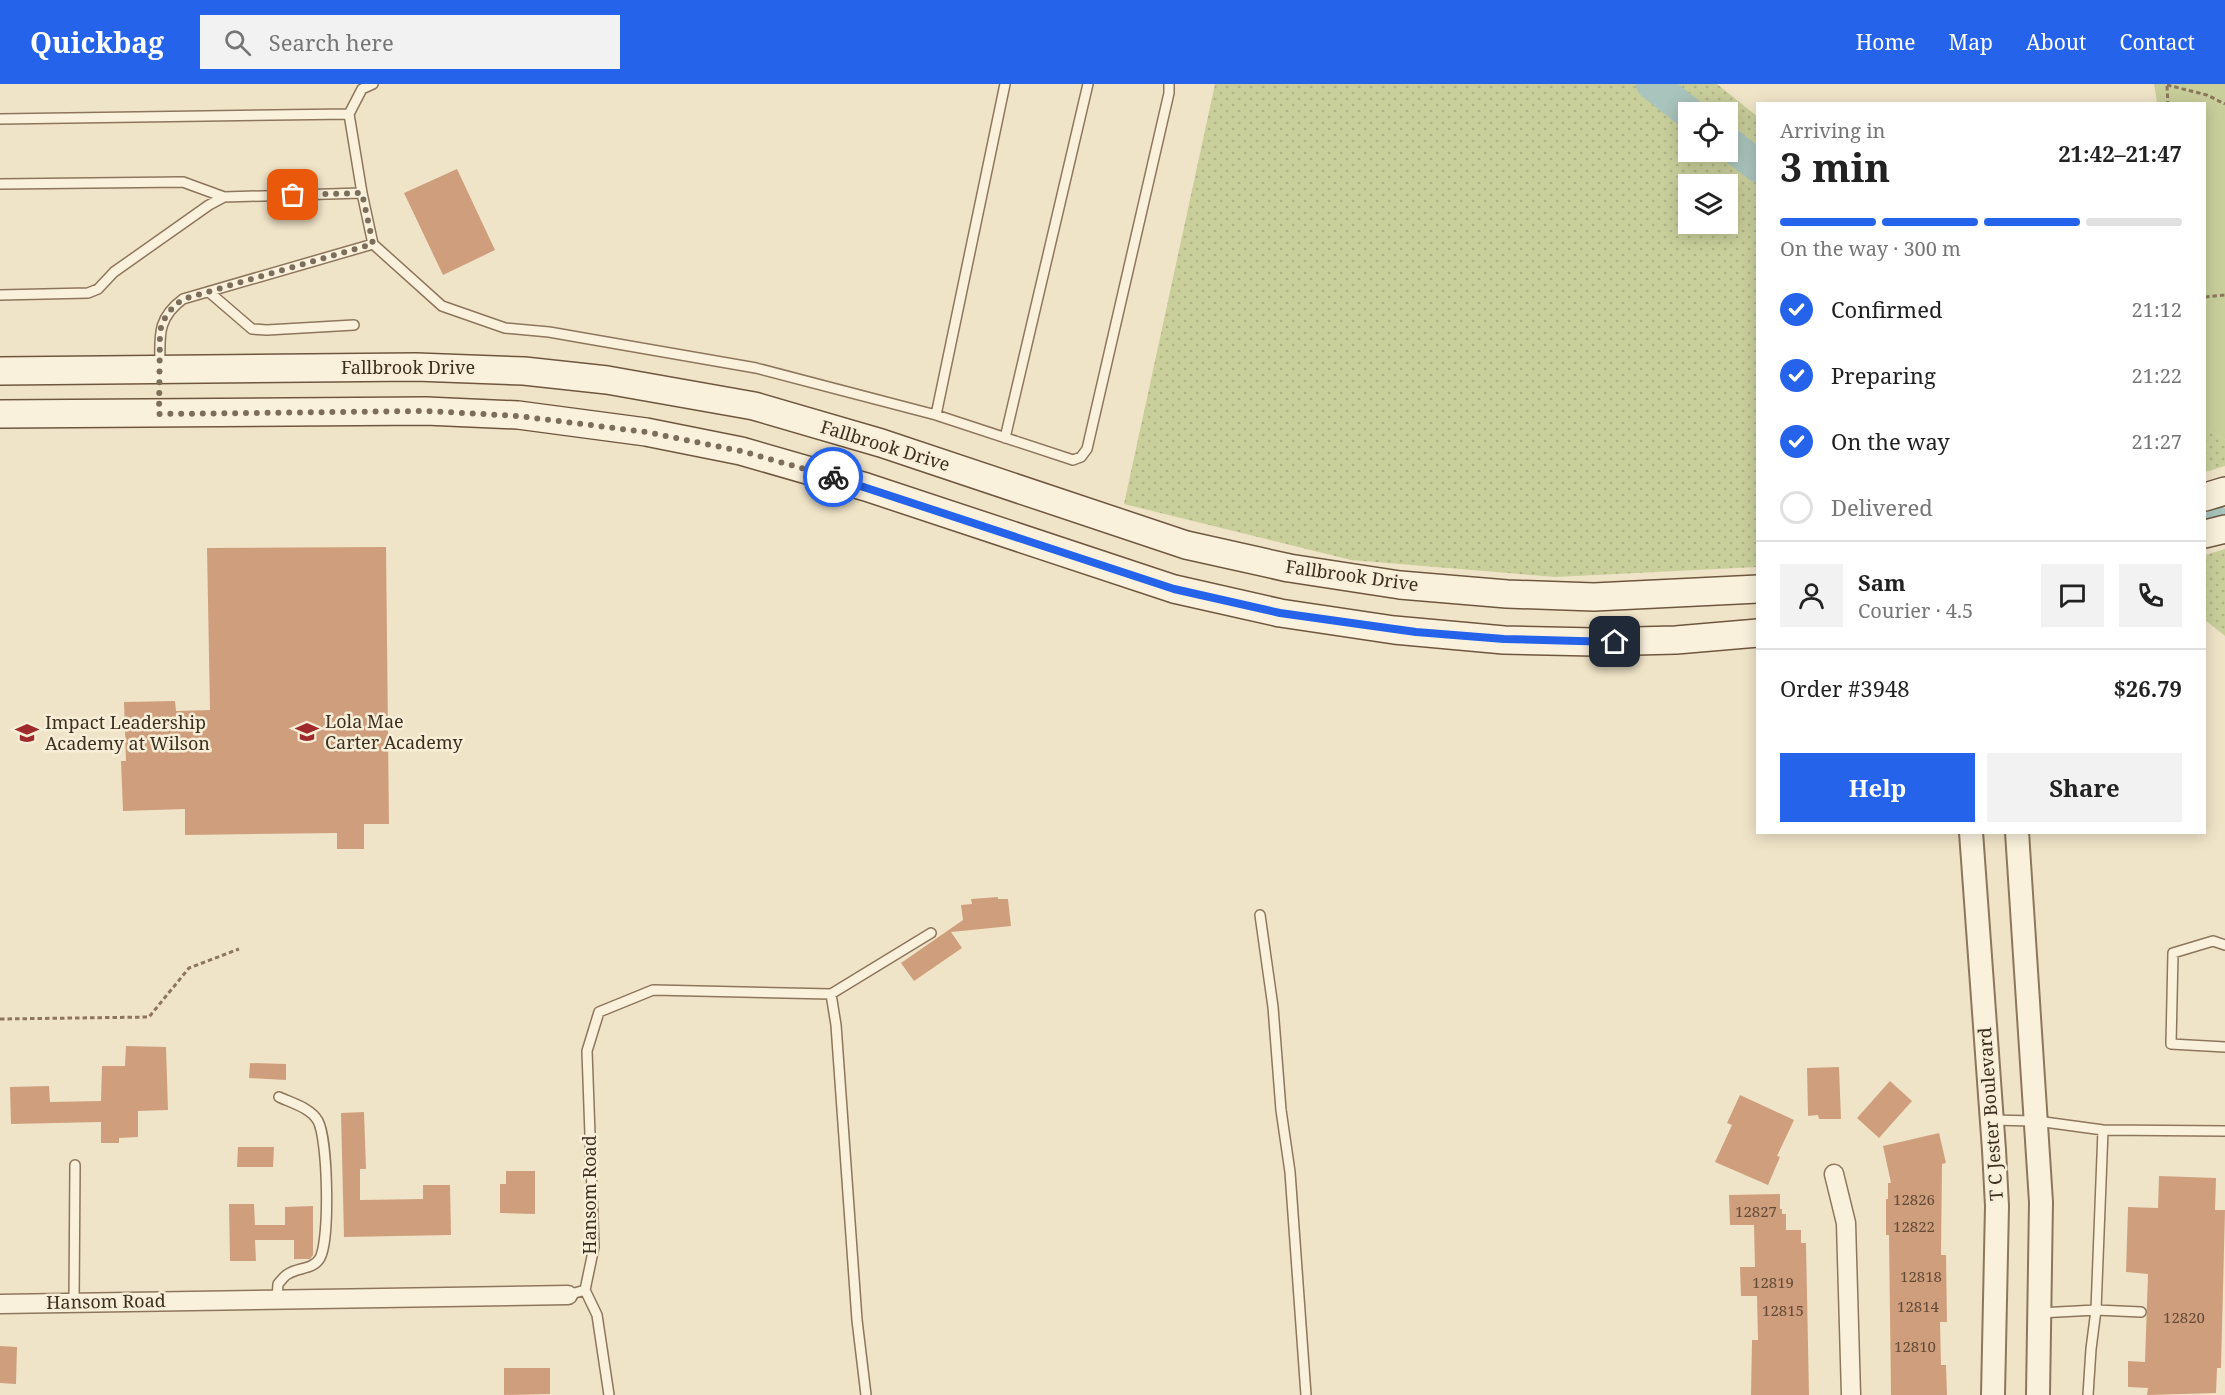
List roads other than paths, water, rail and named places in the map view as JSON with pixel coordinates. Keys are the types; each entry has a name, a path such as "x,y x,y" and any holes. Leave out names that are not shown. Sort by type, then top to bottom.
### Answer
{"main road":[{"name":"Fallbrook Drive","path":"0,371 416,367 524,371 618,382 754,406 881,443 1186,544 1289,568 1400,585 1506,594 1594,597 1756,589"},
{"path":"159,414 160,370"},
{"path":"518,416 524,371"},
{"path":"0,414 426,411 518,416 646,432 741,451 866,487 1174,589 1280,613 1394,630 1504,639 1594,642 1756,633"},
{"path":"2206,497 2225,491"},
{"path":"2206,534 2225,529"}],"street":[{"name":"T C Jester Boulevard","path":"1971,834 1997,1206 1993,1395"},
{"path":"2017,834 2041,1202 2038,1395"},
{"path":"1834,1174 1846,1222 1851,1395"},
{"name":"Hansom Road","path":"0,1304 577,1293"}],"lane":[{"path":"373,84 362,89 349,114 373,244 431,299 442,306 506,327 756,368 936,415 1073,460 1081,457 1087,449 1169,93 1169,84"},
{"path":"936,415 1005,84"},
{"path":"1005,438 1088,84"},
{"path":"0,119 349,114"},
{"path":"0,184 183,182 224,197 362,193"},
{"path":"0,294 88,293 98,289 114,272 209,205 224,197"},
{"path":"160,370 160,332 166,316 183,299 373,244"},
{"path":"210,292 252,329 354,326"},
{"path":"1260,915 1273,1007 1281,1110 1290,1172 1306,1395"},
{"path":"866,1395 857,1320 836,1024 831,994 931,933"},
{"path":"2225,945 2213,941 2173,953 2171,1044 2225,1047"},
{"name":"Hansom Road","path":"577,1293 594,1246 587,1051 599,1012 653,990 831,994"},
{"path":"277,1299 278,1284 288,1274 310,1267 319,1260 325,1246 327,1226 323,1136 317,1120 305,1109 279,1097"},
{"path":"1992,1120 2037,1121 2103,1130 2225,1131"},
{"path":"2088,1395 2096,1311 2103,1130"},
{"path":"74,1303 75,1165"},
{"path":"577,1293 597,1315 609,1395"},
{"path":"2039,1313 2141,1312"}],"waterway":[{"path":"1652,84 1678,104"},
{"path":"1738,151 1756,164"},
{"path":"2206,514 2225,529"}],"place":[{"name":"Lola Mae Carter Academy","path":"307,732"},
{"name":"Impact Leadership Academy at Wilson","path":"27,733"}]}
